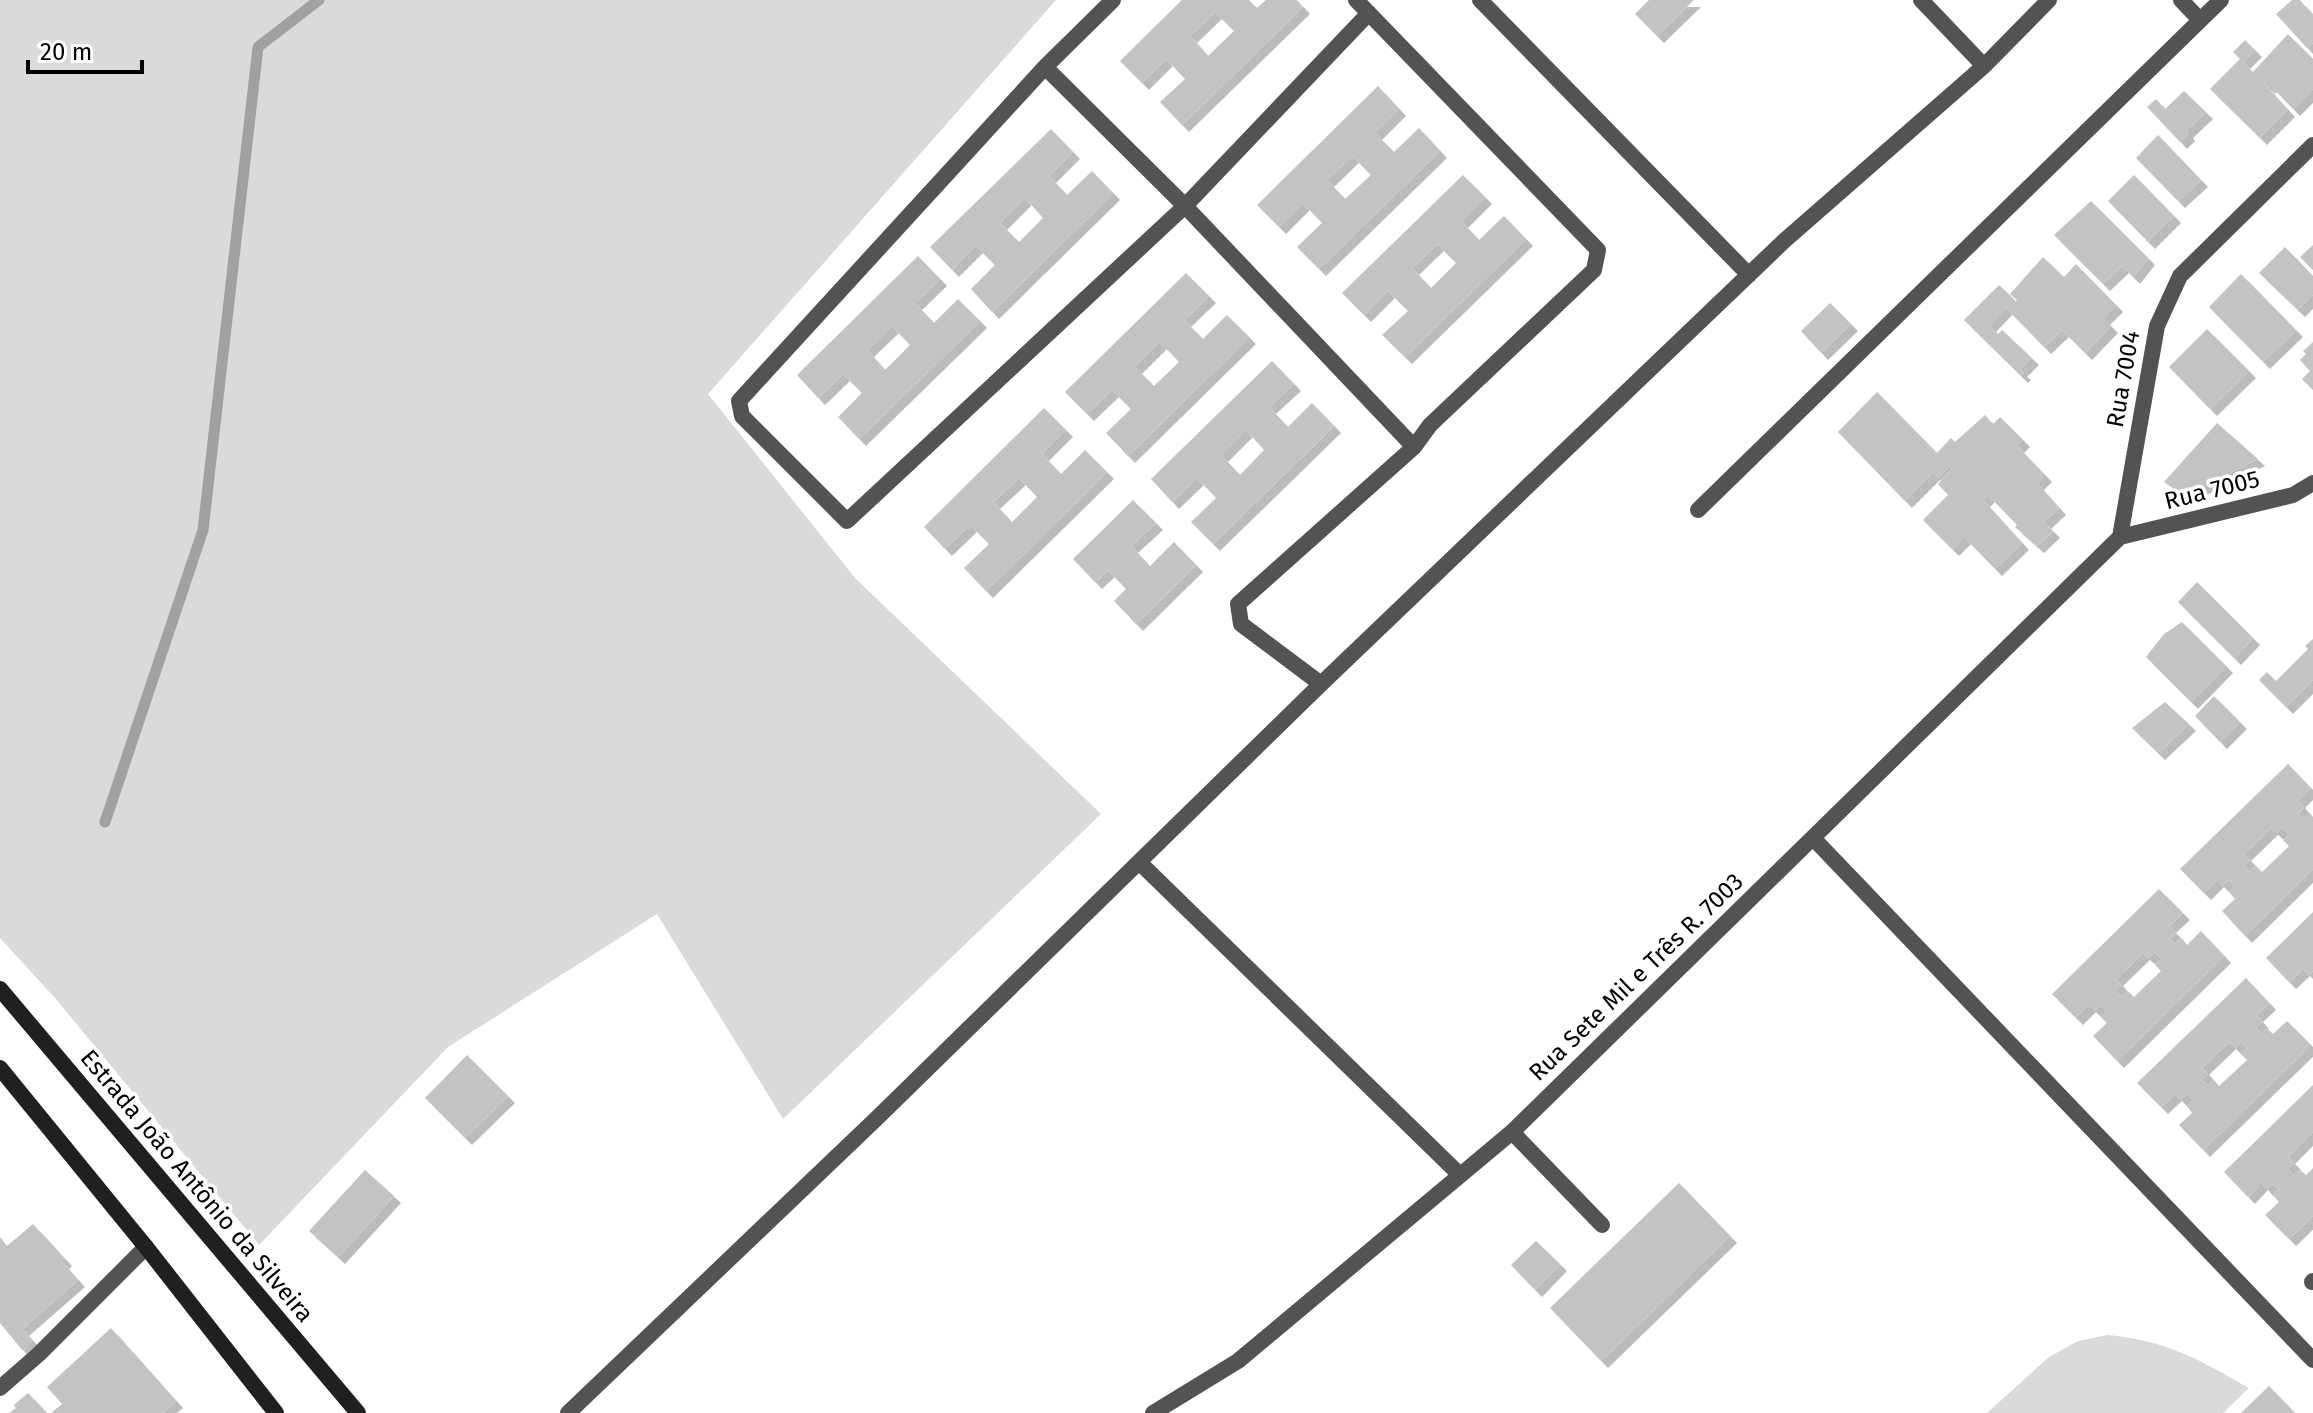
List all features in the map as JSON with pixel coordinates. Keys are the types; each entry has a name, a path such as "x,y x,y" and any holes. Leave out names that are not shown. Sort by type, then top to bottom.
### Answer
{"main road":[{"name":"Estrada João Antônio da Silveira","path":"0,989 358,1413"},
{"path":"0,1068 276,1413"}],"street":[{"path":"1113,0 1045,67 739,401 742,416 847,521 1185,206 1369,13"},
{"path":"1321,684 1241,624 1238,604 1414,447 1430,425 1594,270 1598,250 1356,0"},
{"path":"1480,0 1749,275"},
{"path":"1921,0 1984,66"},
{"path":"568,1413 1784,241 1984,66 2049,0"},
{"path":"2181,0 2200,20"},
{"path":"1698,510 2221,0"},
{"path":"1045,67 1185,206 1414,447"},
{"name":"Rua 7004","path":"2120,537 2157,326 2180,276 2313,145"},
{"name":"Rua 7005","path":"2120,537 2293,495 2313,483"},
{"name":"Rua Sete Mil e Três R. 7003","path":"1153,1413 1238,1361 1512,1132 2120,537"},
{"path":"1813,838 2313,1360"},
{"path":"1139,862 1460,1175"},
{"path":"1512,1132 1602,1225"},
{"path":"0,1388 39,1354 146,1247"}],"shaded area":[{"path":"0,0 1056,0 708,394 855,578 1101,814 783,1119 657,914 448,1047 259,1245 55,998 0,938"},
{"path":"2108,1335 2148,1342 2182,1353 2249,1388 2223,1413 1987,1413 2049,1357 2078,1341"}],"building":[{"path":"1182,0 1249,0 1257,8 1266,0 1297,0 1303,7 1182,125 1160,102 1185,79 1166,59 1142,83 1120,61","holes":["1215,12 1234,31 1208,56 1190,36"]},
{"path":"1649,0 1694,0 1657,36 1635,14"},
{"path":"2292,0 2300,0 2313,15 2313,43 2307,48 2276,14"},
{"path":"2288,34 2313,59 2313,89 2293,109 2260,79 2288,110 2260,138 2210,89 2240,59 2233,52 2245,40 2255,50 2243,62 2253,72"},
{"path":"1378,86 1399,109 1375,133 1394,152 1419,128 1440,151 1319,269 1297,247 1322,223 1303,203 1279,227 1257,205","holes":["1352,156 1371,175 1345,199 1327,180"]},
{"path":"2184,91 2206,112 2186,131 2188,134 2180,142 2147,107 2156,99 2165,109"},
{"path":"1051,129 1073,152 1049,176 1067,195 1092,171 1113,193 992,312 971,289 995,265 976,246 952,270 930,247","holes":["1025,198 1043,218 1019,242 1000,223"]},
{"path":"2158,135 2201,180 2178,201 2136,158"},
{"path":"1463,175 1485,197 1461,221 1479,240 1504,216 1526,239 1405,357 1382,335 1408,311 1388,291 1364,315 1342,293","holes":["1437,244 1456,263 1431,288 1412,268"]},
{"path":"2134,175 2174,216 2148,242 2108,201"},
{"path":"2091,201 2148,258 2133,277 2122,266 2103,284 2054,235"},
{"path":"2313,245 2313,270 2300,257"},
{"path":"2285,247 2313,276 2313,295 2298,310 2259,273"},
{"path":"918,256 940,279 915,303 934,323 958,299 980,321 859,439 838,417 862,393 843,374 818,398 797,375","holes":["892,326 910,345 885,370 867,350"]},
{"path":"2043,257 2064,277 2076,264 2116,305 2103,318 2111,326 2085,353 2062,330 2044,347 2007,309 2017,300 2010,294"},
{"path":"1186,273 1209,296 1184,320 1203,339 1227,315 1249,337 1128,456 1106,433 1131,409 1112,390 1087,414 1065,392","holes":["1160,342 1179,362 1154,386 1135,367"]},
{"path":"2241,274 2296,330 2263,362 2209,307"},
{"path":"1999,285 2014,299 1989,325 1998,334 2002,330 2032,358 2020,370 2024,373 2021,376 1964,320"},
{"path":"1830,303 1851,324 1821,353 1801,331"},
{"path":"2207,329 2249,371 2210,409 2169,367"},
{"path":"2313,342 2313,390 2302,379 2310,371 2300,360 2306,354 2303,351"},
{"path":"1272,361 1294,384 1269,407 1288,427 1312,403 1334,426 1213,544 1191,522 1216,498 1197,478 1172,502 1151,479","holes":["1246,430 1264,450 1240,475 1221,455"]},
{"path":"1877,392 1937,453 1951,438 1955,442 1985,415 1993,424 2000,417 2023,440 2017,446 2045,475 2037,483 2059,508 2044,522 2053,531 2037,546 2015,527 2017,525 1988,495 1983,500 2022,543 1995,569 1964,537 1952,549 1923,520 1948,495 1938,484 1952,469 1950,466 1938,478 1933,473 1905,501 1838,432"},
{"path":"1044,408 1066,430 1042,454 1061,474 1085,450 1107,472 986,591 964,568 989,544 970,525 945,549 924,527","holes":["1019,478 1037,497 1012,522 993,502"]},
{"path":"2217,423 2258,459 2184,496 2164,482"},
{"path":"1133,500 1156,523 1131,546 1150,566 1174,542 1196,565 1136,624 1114,601 1126,589 1108,570 1095,582 1073,559"},
{"path":"2197,582 2253,638 2234,658 2178,602"},
{"path":"2182,622 2226,666 2191,702 2146,657 2164,634"},
{"path":"2313,639 2313,680 2286,707 2259,680 2267,672 2276,681 2308,649 2305,646"},
{"path":"2214,696 2240,722 2220,742 2195,716"},
{"path":"2165,702 2189,724 2158,753 2132,728"},
{"path":"2288,764 2311,788 2298,801 2304,808 2297,814 2303,819 2310,813 2313,817 2313,869 2245,936 2222,911 2235,899 2229,892 2235,886 2229,880 2223,886 2217,880 2204,893 2180,869","holes":["2283,827 2289,834 2283,840 2289,846 2262,872 2256,866 2249,872 2244,866 2250,860 2244,854 2271,828 2277,833"]},
{"path":"2159,889 2183,913 2169,926 2176,933 2169,939 2175,944 2182,938 2187,945 2201,931 2224,956 2117,1061 2093,1036 2107,1023 2101,1017 2107,1011 2101,1005 2095,1011 2089,1005 2076,1018 2052,994","holes":["2155,952 2161,959 2155,965 2161,971 2134,997 2128,991 2121,997 2115,991 2121,985 2116,979 2143,953 2149,958"]},
{"path":"2313,912 2313,971 2309,975 2303,969 2289,982 2266,958"},
{"path":"2246,978 2269,1003 2256,1015 2262,1022 2255,1028 2262,1033 2267,1028 2273,1034 2287,1021 2311,1045 2203,1150 2179,1125 2192,1113 2187,1106 2193,1100 2187,1094 2181,1100 2175,1094 2161,1107 2137,1083","holes":["2241,1041 2247,1048 2241,1054 2247,1060 2219,1086 2214,1080 2208,1086 2201,1080 2208,1074 2202,1068 2229,1042 2235,1048"]},
{"path":"467,1055 508,1096 465,1138 425,1098"},
{"path":"2313,1085 2313,1132 2288,1157 2294,1163 2288,1169 2294,1175 2300,1170 2306,1175 2313,1168 2313,1216 2289,1239 2265,1215 2279,1202 2273,1195 2279,1189 2273,1184 2267,1190 2261,1183 2248,1197 2224,1172"},
{"path":"365,1170 394,1196 338,1257 309,1231"},
{"path":"1679,1183 1730,1236 1601,1361 1550,1308"},
{"path":"33,1224 65,1259 62,1262 78,1280 22,1329 33,1341 23,1351 0,1323 0,1237 7,1246"},
{"path":"1536,1241 1560,1264 1535,1290 1511,1265"},
{"path":"111,1328 176,1401 162,1413 51,1413 62,1404 47,1387"},
{"path":"2269,1386 2295,1413 2241,1413"},
{"path":"28,1393 47,1413 9,1413 16,1408 14,1405"}],"waterway":[{"path":"105,822 203,530 258,47 319,0"}]}
